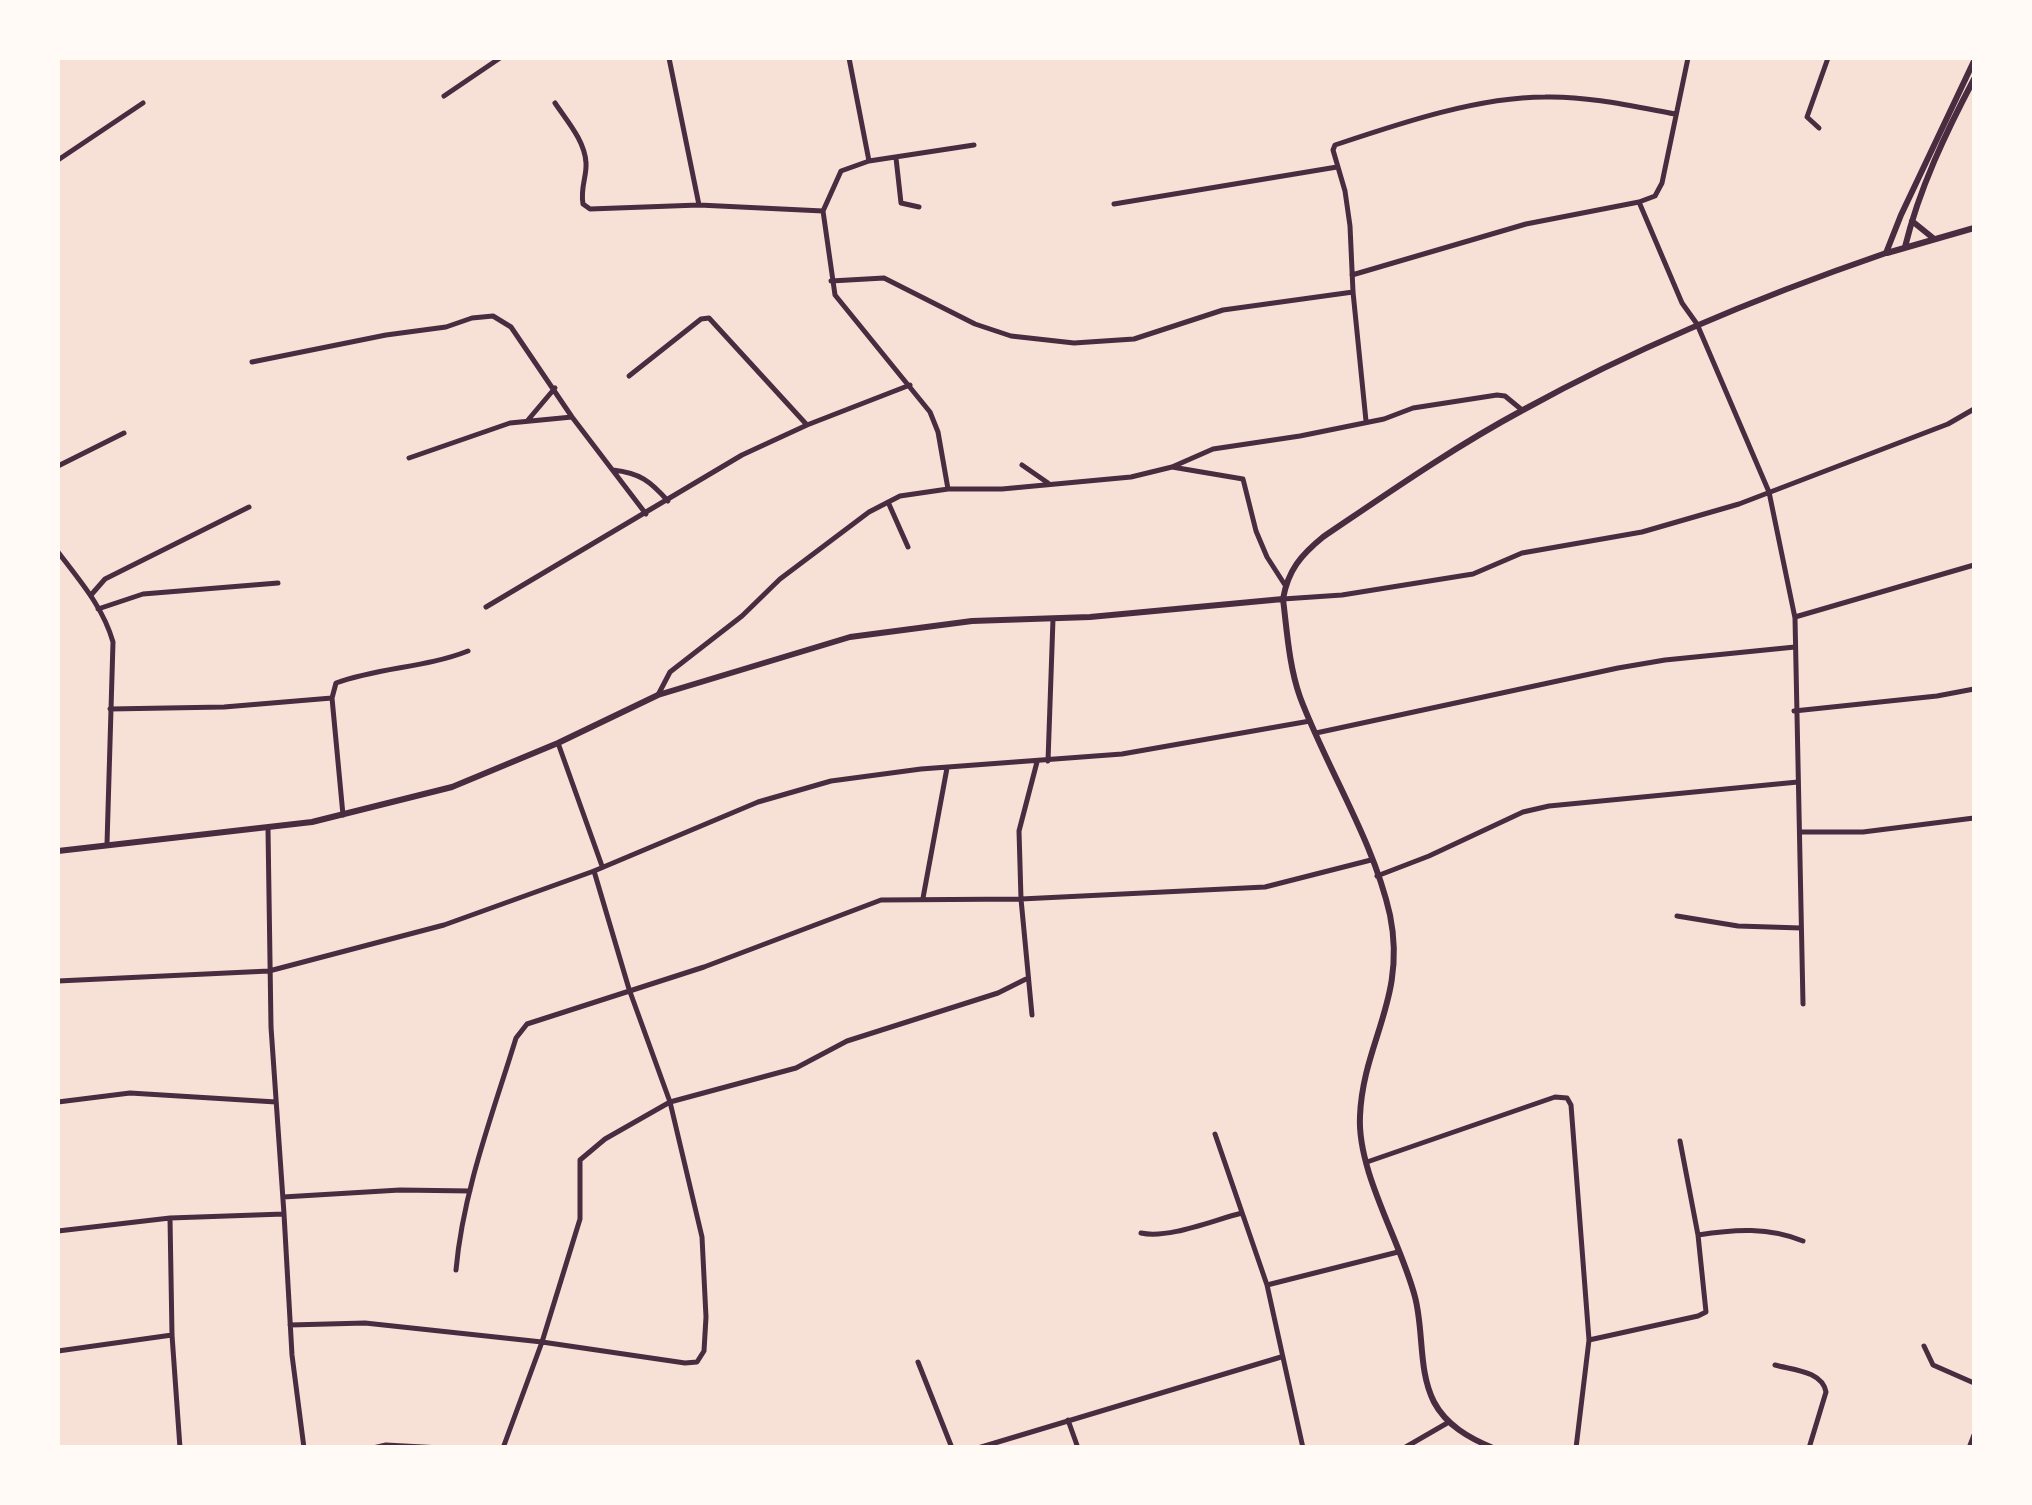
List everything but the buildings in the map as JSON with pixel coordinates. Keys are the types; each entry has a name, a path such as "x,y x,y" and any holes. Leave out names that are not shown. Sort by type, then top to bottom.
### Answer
{"street":[{"path":"444,96 500,58"},
{"path":"670,58 698,205"},
{"path":"849,58 869,162"},
{"path":"1352,276 1526,224 1654,196 1662,183 1688,58"},
{"path":"1819,128 1808,116 1828,58"},
{"path":"1886,254 1974,61"},
{"path":"1905,247 1940,150 1974,80"},
{"path":"1366,422 1347,208 1334,145 1500,100 1580,99 1675,114"},
{"path":"58,160 142,103"},
{"path":"555,103 582,144 586,158 583,204 597,210 698,205 823,211"},
{"path":"948,490 938,432 930,412 842,307 831,281 823,211 841,172 869,162 974,145"},
{"path":"896,158 901,204 918,207"},
{"path":"1114,204 1337,167"},
{"path":"1640,202 1682,303 1698,324 1769,492 1794,618 1803,1004"},
{"path":"1912,220 1934,239"},
{"path":"1492,1448 1471,1439 1449,1422 1434,1402 1426,1378 1415,1297 1367,1162 1359,1119 1393,987 1393,935 1371,860 1310,721 1294,674 1283,600 1291,569 1323,536 1522,410 1698,324 1790,286 1974,228"},
{"path":"831,281 884,278 975,324 1011,336 1074,343 1134,339 1223,310 1352,292"},
{"path":"252,362 419,332 483,316 502,320 511,327 572,417 646,514"},
{"path":"629,376 701,319 709,318 807,425"},
{"path":"486,608 742,455 910,385"},
{"path":"528,420 555,388"},
{"path":"658,695 670,672 742,616 780,580 869,512 888,502 920,492 1106,481 1172,467 1224,447 1497,395 1522,410"},
{"path":"58,850 268,829 343,815 452,787 558,743 658,695 850,637 972,621 1053,619 1342,596 1473,574 1522,553 1642,532 1739,504 1948,424 1974,409"},
{"path":"409,458 528,420 572,417"},
{"path":"58,466 124,433"},
{"path":"1022,465 1050,485"},
{"path":"1172,467 1243,479 1256,531 1285,585"},
{"path":"612,470 637,472 668,501"},
{"path":"888,502 898,517 908,547"},
{"path":"91,595 105,579 250,507"},
{"path":"58,552 91,595 113,642 106,844"},
{"path":"1794,618 1974,565"},
{"path":"98,609 143,594 278,583"},
{"path":"1048,761 1053,619"},
{"path":"1316,734 1618,668 1795,647"},
{"path":"343,815 332,698 336,683 407,664 437,663 468,652"},
{"path":"1794,711 1974,689"},
{"path":"110,709 332,698"},
{"path":"58,981 269,971 444,924 594,871 789,792 831,782 1122,754 1310,721"},
{"path":"558,743 602,866"},
{"path":"1032,1015 1026,979 1019,831 1036,762"},
{"path":"923,898 947,768"},
{"path":"1376,876 1430,856 1523,812 1548,806 1798,782"},
{"path":"1800,832 1862,832 1974,818"},
{"path":"268,829 269,971 276,1102 290,1325 304,1448"},
{"path":"456,1270 471,1192 520,1030 542,1018 704,966 881,900 1021,899 1265,888 1371,860"},
{"path":"290,1325 366,1322 684,1363 696,1362 704,1351 704,1250 670,1102 594,871"},
{"path":"1678,916 1738,926 1801,928"},
{"path":"504,1448 580,1219 580,1160 606,1138 670,1102 796,1068 847,1041 998,993 1026,979"},
{"path":"58,1102 130,1093 276,1102"},
{"path":"1367,1162 1555,1098 1567,1098 1571,1105 1588,1340 1576,1448"},
{"path":"1215,1134 1267,1285 1303,1448"},
{"path":"1588,1340 1706,1312 1698,1235 1680,1141"},
{"path":"283,1197 400,1190 471,1192"},
{"path":"1141,1232 1173,1232 1242,1213"},
{"path":"58,1231 170,1218 284,1214"},
{"path":"170,1218 172,1335 180,1448"},
{"path":"1698,1235 1744,1230 1787,1234 1803,1241"},
{"path":"1267,1285 1398,1252"},
{"path":"58,1351 172,1335"},
{"path":"1924,1346 1933,1366 1974,1383"},
{"path":"978,1448 1281,1357"},
{"path":"918,1362 952,1448"},
{"path":"1774,1365 1820,1378 1825,1385 1809,1448"},
{"path":"1068,1420 1078,1448"},
{"path":"1404,1448 1449,1422"},
{"path":"1969,1448 1974,1435"},
{"path":"328,1448 342,1448"},
{"path":"373,1448 442,1448"}]}
